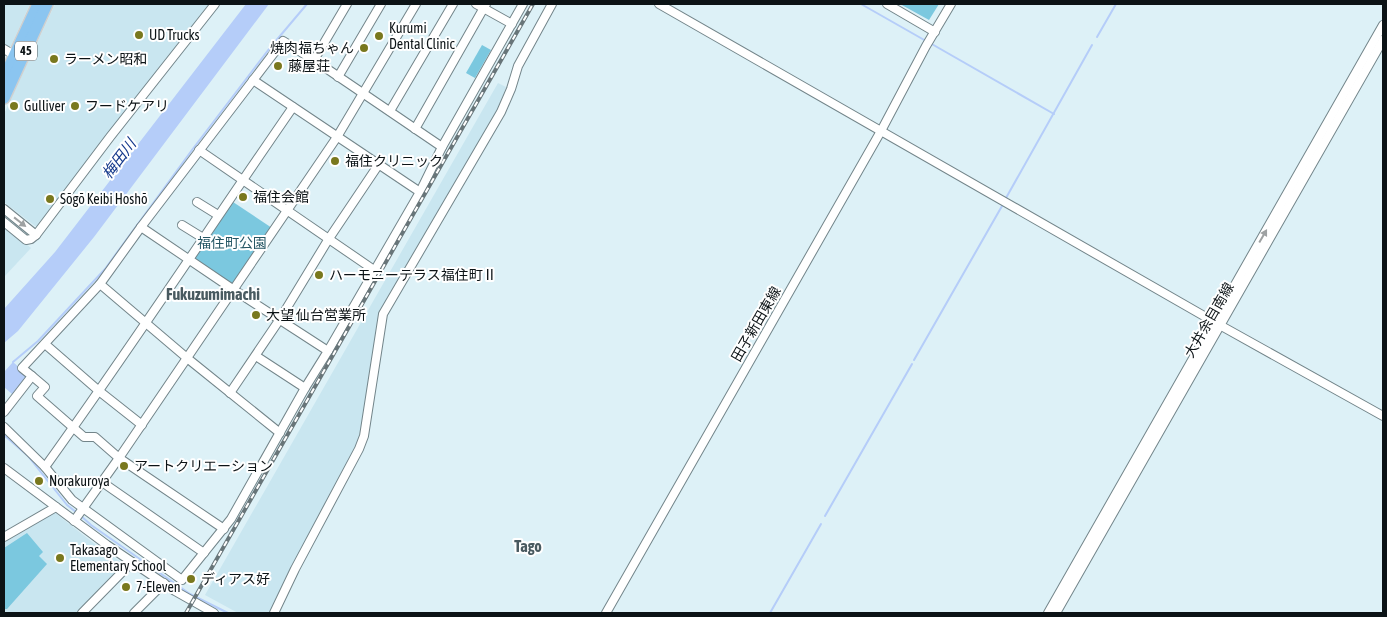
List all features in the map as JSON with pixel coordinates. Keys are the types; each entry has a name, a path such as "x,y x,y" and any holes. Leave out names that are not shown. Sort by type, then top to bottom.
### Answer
{"highway":[{"name":"45","path":"4,78 9,52 38,4"},
{"name":"45","path":"4,98 47,4"}],"street":[{"path":"4,222 26,240 36,235 110,137 215,4"},
{"path":"314,60 347,4"},
{"path":"338,77 381,4"},
{"path":"79,515 337,137 416,4"},
{"path":"390,112 452,4"},
{"path":"4,468 56,507 79,515 182,580 231,519 420,192 442,147 523,4"},
{"path":"274,613 341,485 364,436 383,314 501,112 518,66 552,4"},
{"path":"659,4 1383,416"},
{"path":"887,4 930,39"},
{"name":"田子新田東線","path":"606,613 881,131 951,4"},
{"path":"415,129 482,5 512,24"},
{"path":"1048,613 1217,323 1383,26"},
{"path":"224,529 119,458 95,437 84,437 37,396 44,387 22,368 100,284 283,40 442,147"},
{"name":"大井余目南線","path":"1056,613 1217,323 1269,241 1383,40"},
{"path":"253,80 420,192"},
{"path":"45,467 146,324 188,259 293,107"},
{"path":"199,150 374,270"},
{"path":"230,393 256,356 328,240 379,164"},
{"path":"197,202 218,215"},
{"path":"4,209 36,235"},
{"path":"182,225 203,238"},
{"path":"141,227 328,351"},
{"path":"100,284 187,358 280,433"},
{"path":"45,344 142,425"},
{"path":"256,356 305,388"},
{"path":"4,412 32,376"},
{"path":"4,426 45,467 72,500 79,515 132,562 214,613"},
{"path":"102,482 204,553"},
{"path":"4,537 56,507"},
{"path":"82,613 132,562"},
{"path":"134,613 164,583"}],"shaded area":[{"path":"4,4 30,4 11,46 7,47 4,45"},
{"path":"55,4 209,4 40,226 35,226 4,202 4,114"},
{"path":"246,4 269,4 94,237 18,331 4,343 4,309 55,252"},
{"path":"498,83 506,87 497,111 381,314 369,389 356,450 291,568 269,613 238,613 205,595"},
{"path":"4,227 31,248 4,277"},
{"path":"13,362 28,375 12,394 4,387 4,372"},
{"name":"Takasago Elementary School","path":"54,512 124,564 124,566 77,613 4,613 4,540"}],"green space":[{"path":"900,4 939,4 929,20"},
{"path":"482,45 491,50 475,78 466,73"},
{"name":"福住町公園","path":"230,200 272,228 233,286 192,258"},
{"path":"27,533 43,552 39,556 47,564 7,609 4,609 4,548"}],"waterway":[{"path":"13,362 38,341 105,269 192,150 269,49 307,4"},
{"path":"861,4 926,41"},
{"path":"1097,37 1116,4"},
{"path":"930,43 1054,114"},
{"path":"1006,198 1092,45"},
{"path":"914,360 1002,206"},
{"path":"825,516 912,364"},
{"path":"4,435 28,456 67,505 76,512"},
{"path":"80,515 91,525 190,594 228,613"},
{"path":"770,613 821,524"}],"railway":[{"path":"186,613 533,4"}],"place":[{"name":"UD Trucks","path":"139,35"},
{"name":"Kurumi Dental Clinic","path":"379,36"},
{"name":"焼肉福ちゃん","path":"364,48"},
{"name":"ラーメン昭和","path":"54,59"},
{"name":"藤屋荘","path":"278,66"},
{"name":"Gulliver","path":"14,106"},
{"name":"フードケアリ","path":"75,106"},
{"name":"福住クリニック","path":"335,161"},
{"name":"福住会館","path":"243,197"},
{"name":"Sōgō Keibi Hoshō","path":"50,199"},
{"name":"ハーモニーテラス福住町Ⅱ","path":"319,275"},
{"name":"大望 仙台営業所","path":"256,315"},
{"name":"アートクリエーション","path":"124,466"},
{"name":"Norakuroya","path":"39,481"},
{"name":"Takasago Elementary School","path":"60,558"},
{"name":"ディアス好","path":"191,579"},
{"name":"7-Eleven","path":"126,587"}],"district":[{"name":"Fukuzumimachi","path":"213,294"},
{"name":"Tago","path":"528,546"}],"water label":[{"name":"梅田川","path":"119,159"}]}
